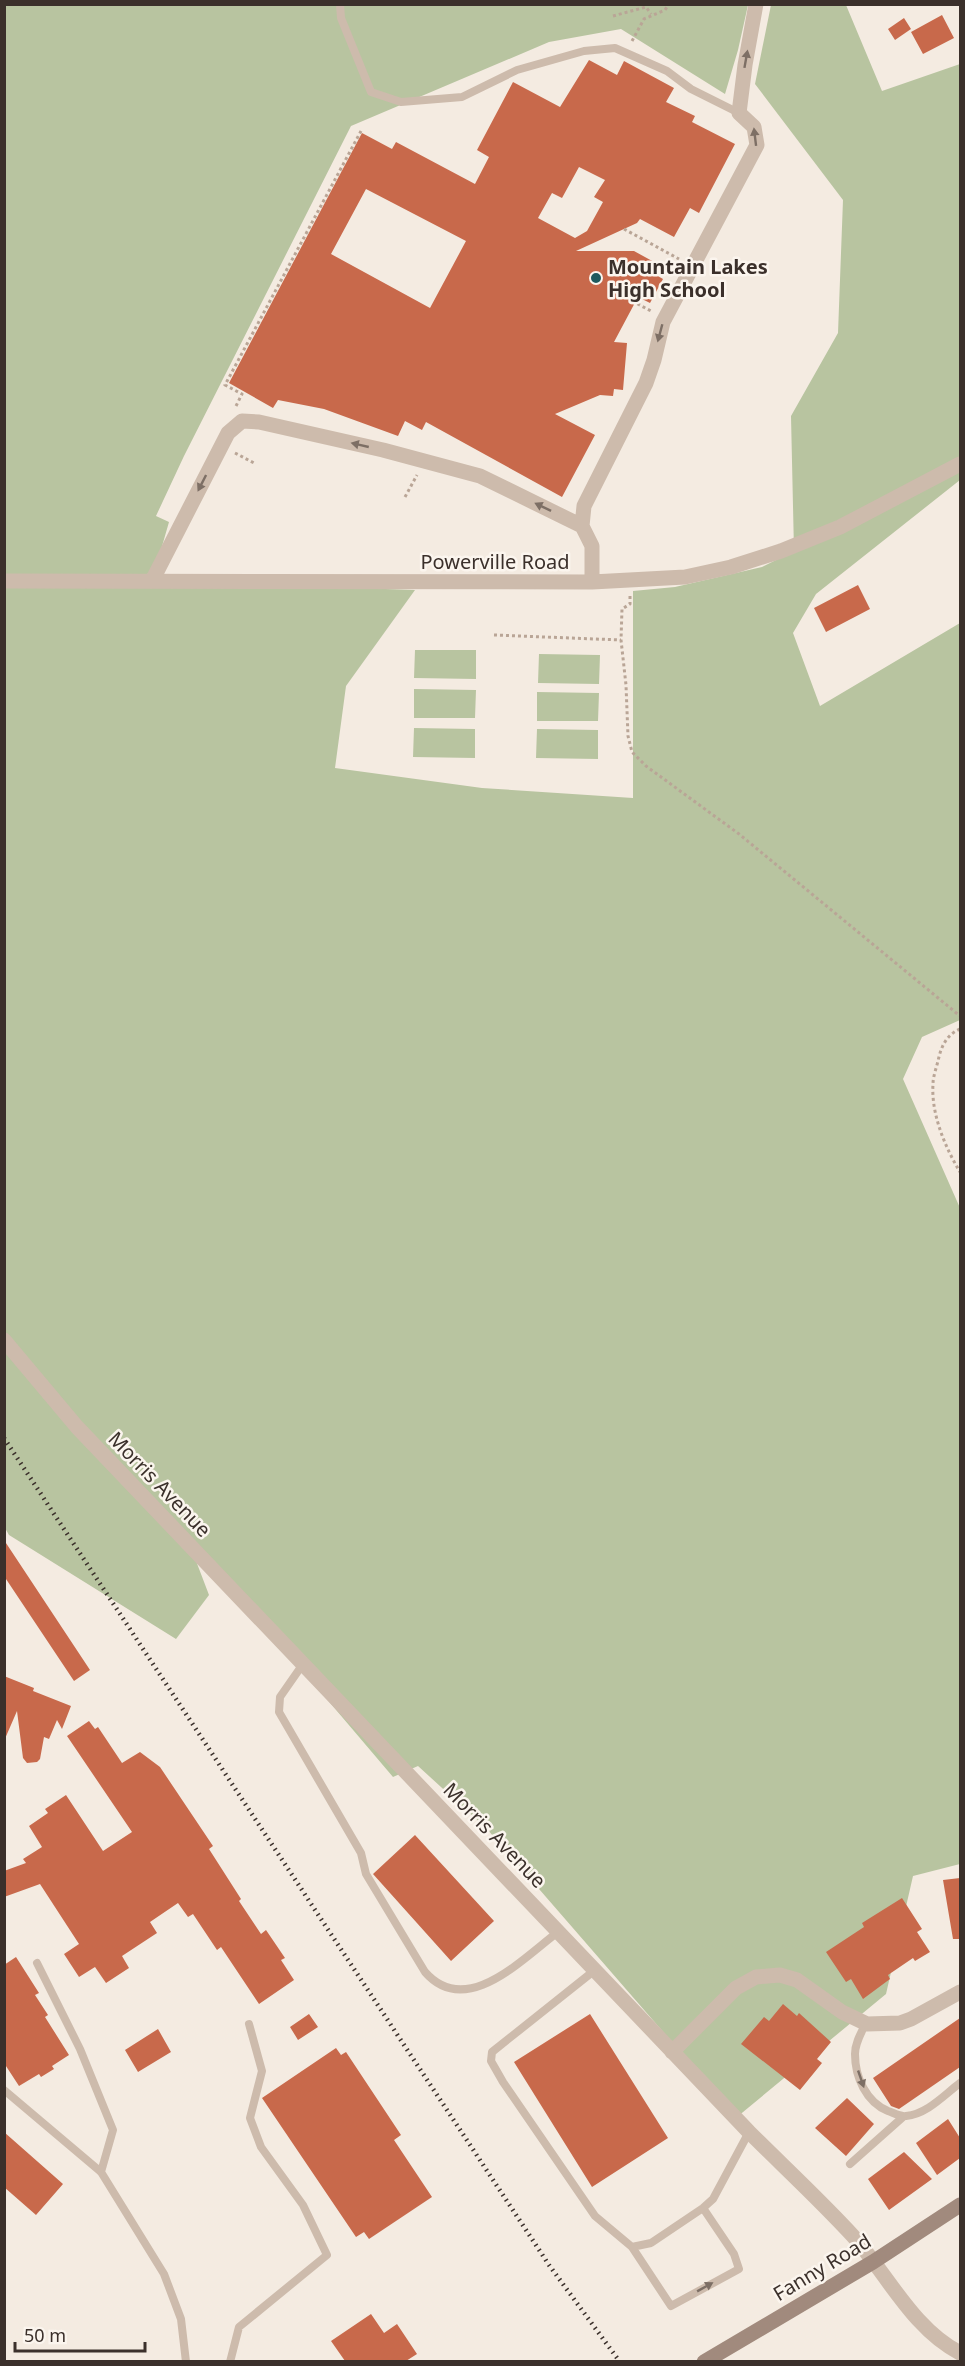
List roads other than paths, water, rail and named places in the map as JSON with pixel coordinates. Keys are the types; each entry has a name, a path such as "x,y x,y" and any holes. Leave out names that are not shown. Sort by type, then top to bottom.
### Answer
{"main road":[{"name":"Fanny Road","path":"704,2361 873,2262 960,2205"}],"street":[{"path":"592,582 592,546 582,526 584,506 646,383 663,322 757,145 754,127 739,113 744,65 756,4"},
{"path":"152,581 228,433 242,421 259,422 375,448 480,476 582,526"},
{"name":"Powerville Road","path":"4,581 592,582 685,577 731,567 781,551 840,527 960,464"},
{"name":"Morris Avenue","path":"4,1340 77,1427 672,2052 853,2236 920,2321 937,2338 960,2353"},
{"path":"672,2052 736,1988 756,1977 780,1975 797,1980 842,2012 866,2023 900,2023 960,1992"}],"lane":[{"path":"340,4 341,18 371,92 401,102 462,97 517,70 584,51 615,48 667,71 691,89 739,113"},
{"path":"303,1664 279,1697 279,1713 361,1853 366,1874 424,1972 434,1983 448,1989 468,1990 487,1985 558,1932"},
{"path":"37,1963 80,2049 113,2130 101,2172"},
{"path":"595,1970 492,2052 491,2061 595,2216 632,2247 671,2306 739,2269 734,2254 703,2208"},
{"path":"866,2023 858,2040 855,2054 859,2079 871,2101 903,2117"},
{"path":"230,2361 239,2327 327,2255 303,2205 261,2147 250,2118 262,2071 249,2024"},
{"path":"850,2164 903,2117 921,2113 960,2083"},
{"path":"4,2090 101,2172 164,2274 181,2319 186,2361"},
{"path":"632,2247 651,2243 713,2199 749,2132"}],"railway":[{"path":"4,1438 549,2265 620,2362"}],"place":[{"name":"Mountain Lakes High School","path":"596,278"}]}
